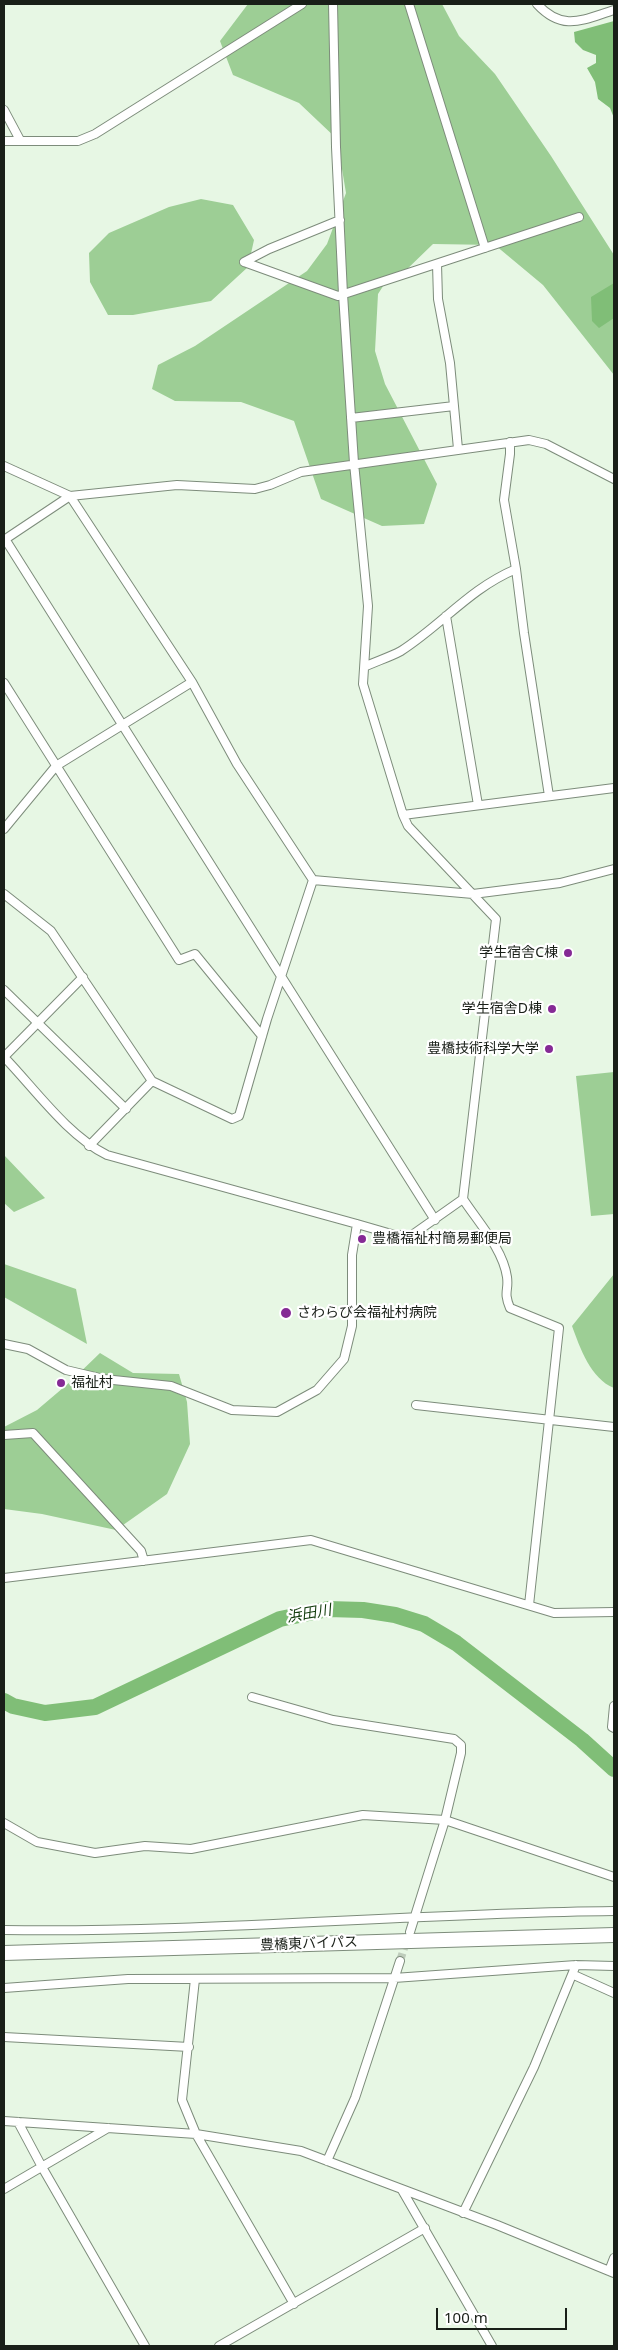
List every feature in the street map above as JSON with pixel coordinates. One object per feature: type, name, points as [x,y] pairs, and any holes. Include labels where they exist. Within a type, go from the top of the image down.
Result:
[{"type":"highway","name":"豊橋東バイパス","points":[[4,1954],[614,1934]]},
{"type":"street","points":[[4,141],[78,141],[95,134],[302,4]]},
{"type":"street","points":[[333,4],[343,294],[354,463],[368,606],[364,684],[403,815],[408,826],[496,919],[463,1199],[498,1253],[507,1278],[505,1295],[510,1308],[559,1328],[529,1605]]},
{"type":"street","points":[[409,4],[484,248]]},
{"type":"street","points":[[537,4],[556,20],[574,23],[614,10]]},
{"type":"street","points":[[4,110],[20,140]]},
{"type":"street","points":[[340,220],[269,249],[244,262],[338,296],[579,218]]},
{"type":"street","points":[[437,264],[438,299],[450,363],[458,449]]},
{"type":"street","points":[[351,418],[454,406]]},
{"type":"street","points":[[435,1220],[281,980],[123,724],[4,540],[70,496],[177,485],[255,489],[301,472],[354,463],[529,440],[546,444],[614,479]]},
{"type":"street","points":[[510,442],[504,500],[549,796]]},
{"type":"street","points":[[4,466],[70,496],[192,682],[237,764],[314,880]]},
{"type":"street","points":[[366,666],[400,652],[469,596],[497,577],[516,569]]},
{"type":"street","points":[[446,616],[478,805]]},
{"type":"street","points":[[4,829],[56,766],[192,682]]},
{"type":"street","points":[[4,683],[179,960],[195,954],[262,1036]]},
{"type":"street","points":[[403,815],[614,788]]},
{"type":"street","points":[[314,880],[473,894],[560,884],[614,869]]},
{"type":"street","points":[[4,894],[51,931],[152,1081],[232,1119],[239,1116],[262,1036],[314,880]]},
{"type":"street","points":[[83,977],[4,1057],[90,1146],[107,1155],[395,1235],[412,1235],[463,1199]]},
{"type":"street","points":[[4,990],[126,1109]]},
{"type":"street","points":[[90,1146],[152,1081]]},
{"type":"street","points":[[4,1344],[28,1349],[66,1370],[104,1379],[171,1386],[232,1410],[277,1412],[317,1390],[344,1359],[352,1326],[352,1255],[357,1224]]},
{"type":"street","points":[[416,1405],[614,1427]]},
{"type":"street","points":[[4,1435],[33,1433],[140,1550],[144,1561]]},
{"type":"street","points":[[4,1578],[311,1540],[554,1613],[614,1612]]},
{"type":"street","points":[[252,1697],[332,1720],[454,1739],[460,1745],[461,1753],[445,1820],[410,1932]]},
{"type":"street","points":[[614,1706],[612,1727],[614,1728]]},
{"type":"street","points":[[4,1823],[37,1842],[95,1853],[145,1846],[191,1849],[363,1815],[445,1820],[614,1877]]},
{"type":"street","points":[[4,1930],[55,1932],[191,1928],[260,1923],[614,1911]]},
{"type":"street","points":[[327,2161],[355,2098],[400,1961]]},
{"type":"street","points":[[463,2213],[534,2067],[574,1975],[576,1966]]},
{"type":"street","points":[[4,1988],[128,1979],[394,1978],[576,1966],[614,1966]]},
{"type":"street","points":[[574,1975],[614,1993]]},
{"type":"street","points":[[195,1979],[182,2100],[196,2134],[294,2304]]},
{"type":"street","points":[[4,2037],[189,2047]]},
{"type":"street","points":[[4,2121],[196,2134],[286,2148],[327,2161],[612,2272]]},
{"type":"street","points":[[18,2122],[145,2346]]},
{"type":"street","points":[[4,2189],[108,2128]]},
{"type":"street","points":[[402,2190],[492,2346]]},
{"type":"street","points":[[219,2346],[425,2228]]},
{"type":"street","points":[[614,2258],[612,2272],[614,2279]]},
{"type":"shaded area","points":[[248,4],[442,4],[459,36],[495,74],[551,156],[614,255],[614,375],[543,285],[495,245],[433,244],[401,275],[387,280],[378,294],[375,351],[385,384],[437,484],[424,524],[382,526],[321,499],[294,421],[241,402],[175,401],[152,389],[158,365],[195,346],[307,271],[327,244],[346,193],[337,139],[299,103],[233,75],[220,41]]},
{"type":"shaded area","points":[[614,21],[614,118],[610,108],[598,99],[595,82],[587,68],[596,63],[596,55],[583,50],[575,42],[574,32]]},
{"type":"shaded area","points":[[201,199],[233,205],[254,240],[248,267],[211,301],[133,315],[108,315],[90,282],[89,253],[109,233],[169,207]]},
{"type":"shaded area","points":[[614,283],[614,318],[599,328],[592,321],[591,297]]},
{"type":"shaded area","points":[[614,1072],[614,1214],[591,1216],[576,1076]]},
{"type":"shaded area","points":[[4,1155],[45,1198],[14,1212],[4,1203]]},
{"type":"shaded area","points":[[4,1264],[76,1289],[87,1344],[4,1297]]},
{"type":"shaded area","points":[[614,1274],[614,1388],[599,1378],[587,1362],[572,1326]]},
{"type":"shaded area","points":[[100,1353],[133,1373],[179,1374],[187,1402],[190,1444],[167,1494],[116,1530],[42,1514],[4,1509],[4,1427],[37,1410]]},
{"type":"waterway","name":"浜田川","points":[[4,1701],[13,1706],[45,1713],[95,1707],[280,1619],[328,1609],[363,1610],[395,1615],[424,1624],[456,1643],[582,1740],[614,1769]]},
{"type":"tunnel","points":[[400,1961],[407,1939]]},
{"type":"place","name":"学生宿舎C棟","points":[[568,953]]},
{"type":"place","name":"学生宿舎D棟","points":[[552,1009]]},
{"type":"place","name":"豊橋技術科学大学","points":[[549,1049]]},
{"type":"place","name":"豊橋福祉村簡易郵便局","points":[[362,1239]]},
{"type":"place","name":"さわらび会福祉村病院","points":[[286,1313]]},
{"type":"place","name":"福祉村","points":[[61,1383]]}]
